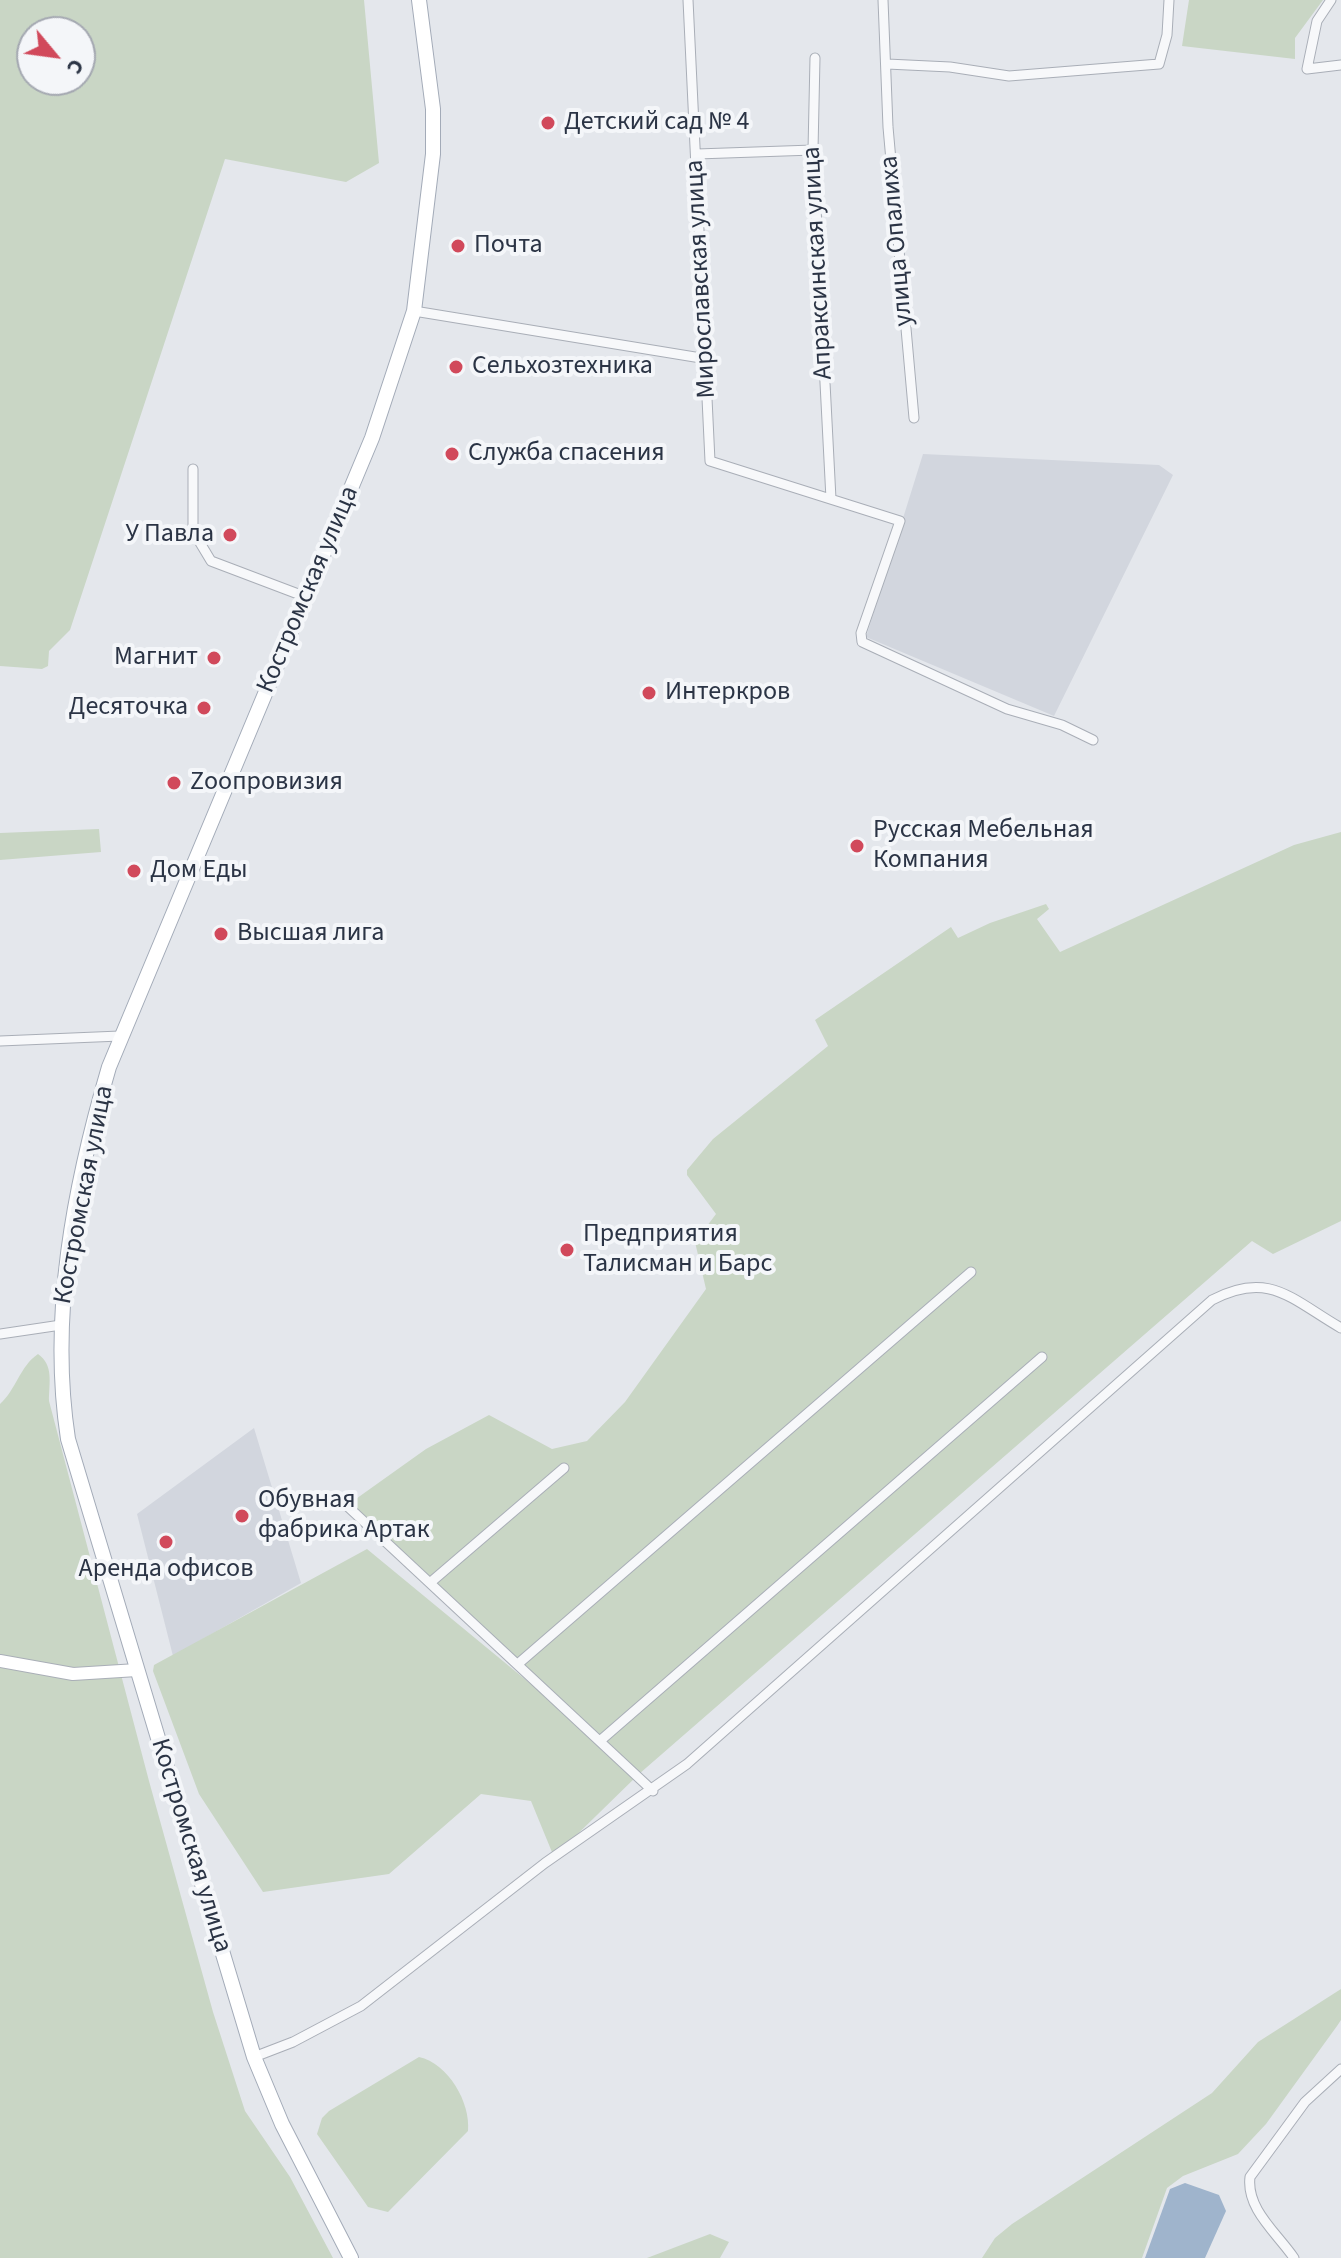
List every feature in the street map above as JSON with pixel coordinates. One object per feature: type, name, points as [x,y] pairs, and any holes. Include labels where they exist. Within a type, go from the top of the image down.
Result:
[{"type":"main road","name":"Костромская улица","points":[[351,2258],[282,2124],[254,2057],[68,1439],[60,1390],[61,1325],[92,1126],[120,1036],[306,597],[385,401],[414,311],[433,154],[433,109],[419,0]]},
{"type":"main road","points":[[0,1661],[73,1674],[137,1670]]},
{"type":"street","name":"Мирославская улица","points":[[688,0],[710,461],[831,499]]},
{"type":"street","name":"улица Опалиха","points":[[883,0],[888,127],[914,418]]},
{"type":"street","points":[[887,64],[950,67],[1009,76],[1055,75],[1159,64],[1164,52],[1169,0]]},
{"type":"street","points":[[1331,0],[1317,21],[1307,69],[1341,65]]},
{"type":"street","name":"Апраксинская улица","points":[[815,58],[813,150],[831,499]]},
{"type":"street","points":[[697,154],[813,150]]},
{"type":"street","points":[[414,311],[707,359]]},
{"type":"street","points":[[193,469],[193,531],[211,561],[306,597]]},
{"type":"street","points":[[831,499],[900,521],[861,633],[862,642],[1007,709],[1062,725],[1093,740]]},
{"type":"street","points":[[0,1041],[120,1036]]},
{"type":"street","points":[[519,1663],[971,1272]]},
{"type":"street","points":[[254,2057],[293,2042],[361,2006],[554,1857],[653,1791],[1212,1300],[1236,1287],[1265,1286],[1341,1328]]},
{"type":"street","points":[[0,1334],[61,1325]]},
{"type":"street","points":[[601,1740],[1042,1357]]},
{"type":"street","points":[[431,1582],[564,1468]]},
{"type":"street","points":[[344,1503],[653,1791]]},
{"type":"street","points":[[1294,2258],[1258,2212],[1248,2191],[1250,2177],[1305,2102],[1341,2069]]},
{"type":"shaded area","points":[[923,454],[1159,465],[1173,475],[1054,716],[866,637]]},
{"type":"shaded area","points":[[254,1428],[301,1583],[173,1656],[137,1514]]},
{"type":"green space","points":[[0,0],[364,0],[379,163],[346,182],[225,159],[70,630],[49,651],[48,666],[42,669],[0,666]]},
{"type":"green space","points":[[1189,0],[1323,0],[1295,38],[1295,59],[1182,46]]},
{"type":"green space","points":[[99,829],[101,852],[0,860],[0,833]]},
{"type":"green space","points":[[1341,832],[1341,1221],[1273,1254],[1252,1241],[639,1774],[554,1857],[531,1801],[481,1794],[389,1874],[263,1892],[199,1794],[153,1671],[154,1665],[367,1549],[623,1760],[346,1506],[426,1449],[489,1415],[552,1449],[587,1441],[625,1402],[706,1289],[695,1242],[716,1214],[687,1175],[687,1170],[713,1139],[828,1046],[815,1020],[951,927],[958,938],[990,923],[1046,904],[1049,909],[1037,919],[1060,952],[1294,845]]},
{"type":"green space","points":[[38,1354],[49,1369],[49,1401],[149,1781],[213,2012],[245,2111],[290,2177],[333,2258],[0,2258],[0,1404]]},
{"type":"green space","points":[[1341,1989],[1341,2020],[1266,2124],[1238,2154],[1183,2176],[1167,2188],[1142,2258],[982,2258],[995,2238],[1012,2224],[1212,2093],[1258,2042]]},
{"type":"green space","points":[[419,2057],[439,2067],[456,2086],[466,2108],[468,2131],[388,2212],[368,2207],[317,2134],[322,2118]]},
{"type":"green space","points":[[710,2234],[729,2242],[720,2258],[647,2258]]},
{"type":"water","points":[[1185,2183],[1219,2195],[1226,2211],[1205,2258],[1145,2258],[1170,2189]]},
{"type":"place","name":"Детский сад № 4","points":[[548,123]]},
{"type":"place","name":"Почта","points":[[458,246]]},
{"type":"place","name":"Сельхозтехника","points":[[456,367]]},
{"type":"place","name":"Служба спасения","points":[[452,454]]},
{"type":"place","name":"У Павла","points":[[230,535]]},
{"type":"place","name":"Магнит","points":[[214,658]]},
{"type":"place","name":"Интеркров","points":[[649,693]]},
{"type":"place","name":"Десяточка","points":[[204,708]]},
{"type":"place","name":"Zоопровизия","points":[[174,783]]},
{"type":"place","name":"Русская Мебельная Компания","points":[[857,846]]},
{"type":"place","name":"Дом Еды","points":[[134,871]]},
{"type":"place","name":"Высшая лига","points":[[221,934]]},
{"type":"place","name":"Предприятия Талисман и Барс","points":[[567,1250]]},
{"type":"place","name":"Обувная фабрика Артак","points":[[242,1516]]},
{"type":"place","name":"Аренда офисов","points":[[166,1542]]}]
